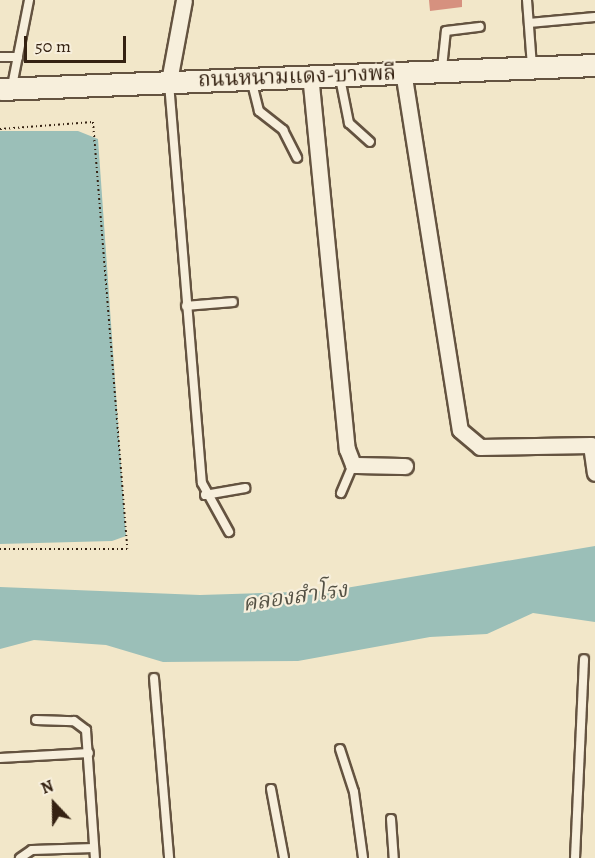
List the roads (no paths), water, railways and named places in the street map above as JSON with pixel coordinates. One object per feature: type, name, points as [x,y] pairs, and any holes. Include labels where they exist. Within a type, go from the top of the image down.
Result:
[{"type":"main road","name":"ถนนหนามแดง-บางพลี","points":[[6,88],[310,74],[595,65]]},
{"type":"street","points":[[169,81],[184,0]]},
{"type":"street","points":[[403,71],[459,430],[480,447],[591,445],[595,473]]},
{"type":"street","points":[[310,74],[341,423],[353,465],[405,466]]},
{"type":"lane","points":[[6,88],[18,57],[29,0]]},
{"type":"lane","points":[[527,0],[532,67]]},
{"type":"lane","points":[[529,23],[595,17]]},
{"type":"lane","points":[[442,70],[446,31],[480,27]]},
{"type":"lane","points":[[0,57],[18,57]]},
{"type":"lane","points":[[339,73],[349,123],[370,142]]},
{"type":"lane","points":[[251,78],[259,111],[283,130],[297,158]]},
{"type":"lane","points":[[169,81],[186,306],[206,495],[229,532]]},
{"type":"lane","points":[[186,306],[233,302]]},
{"type":"lane","points":[[341,493],[353,465]]},
{"type":"lane","points":[[206,495],[244,488]]},
{"type":"lane","points":[[574,858],[584,659]]},
{"type":"lane","points":[[154,678],[169,858]]},
{"type":"lane","points":[[36,720],[82,724],[89,753],[95,858]]},
{"type":"lane","points":[[340,749],[354,792],[363,858]]},
{"type":"lane","points":[[0,758],[89,753]]},
{"type":"lane","points":[[271,789],[284,858]]},
{"type":"lane","points":[[391,819],[394,858]]},
{"type":"lane","points":[[20,858],[32,850],[94,848]]},
{"type":"water","points":[[0,131],[78,131],[98,139],[126,536],[112,541],[0,544]]},
{"type":"water","name":"คลองสำโรง","points":[[595,546],[595,622],[533,613],[487,634],[430,637],[298,661],[163,662],[106,645],[34,640],[0,649],[0,587],[200,595],[328,591]]}]
